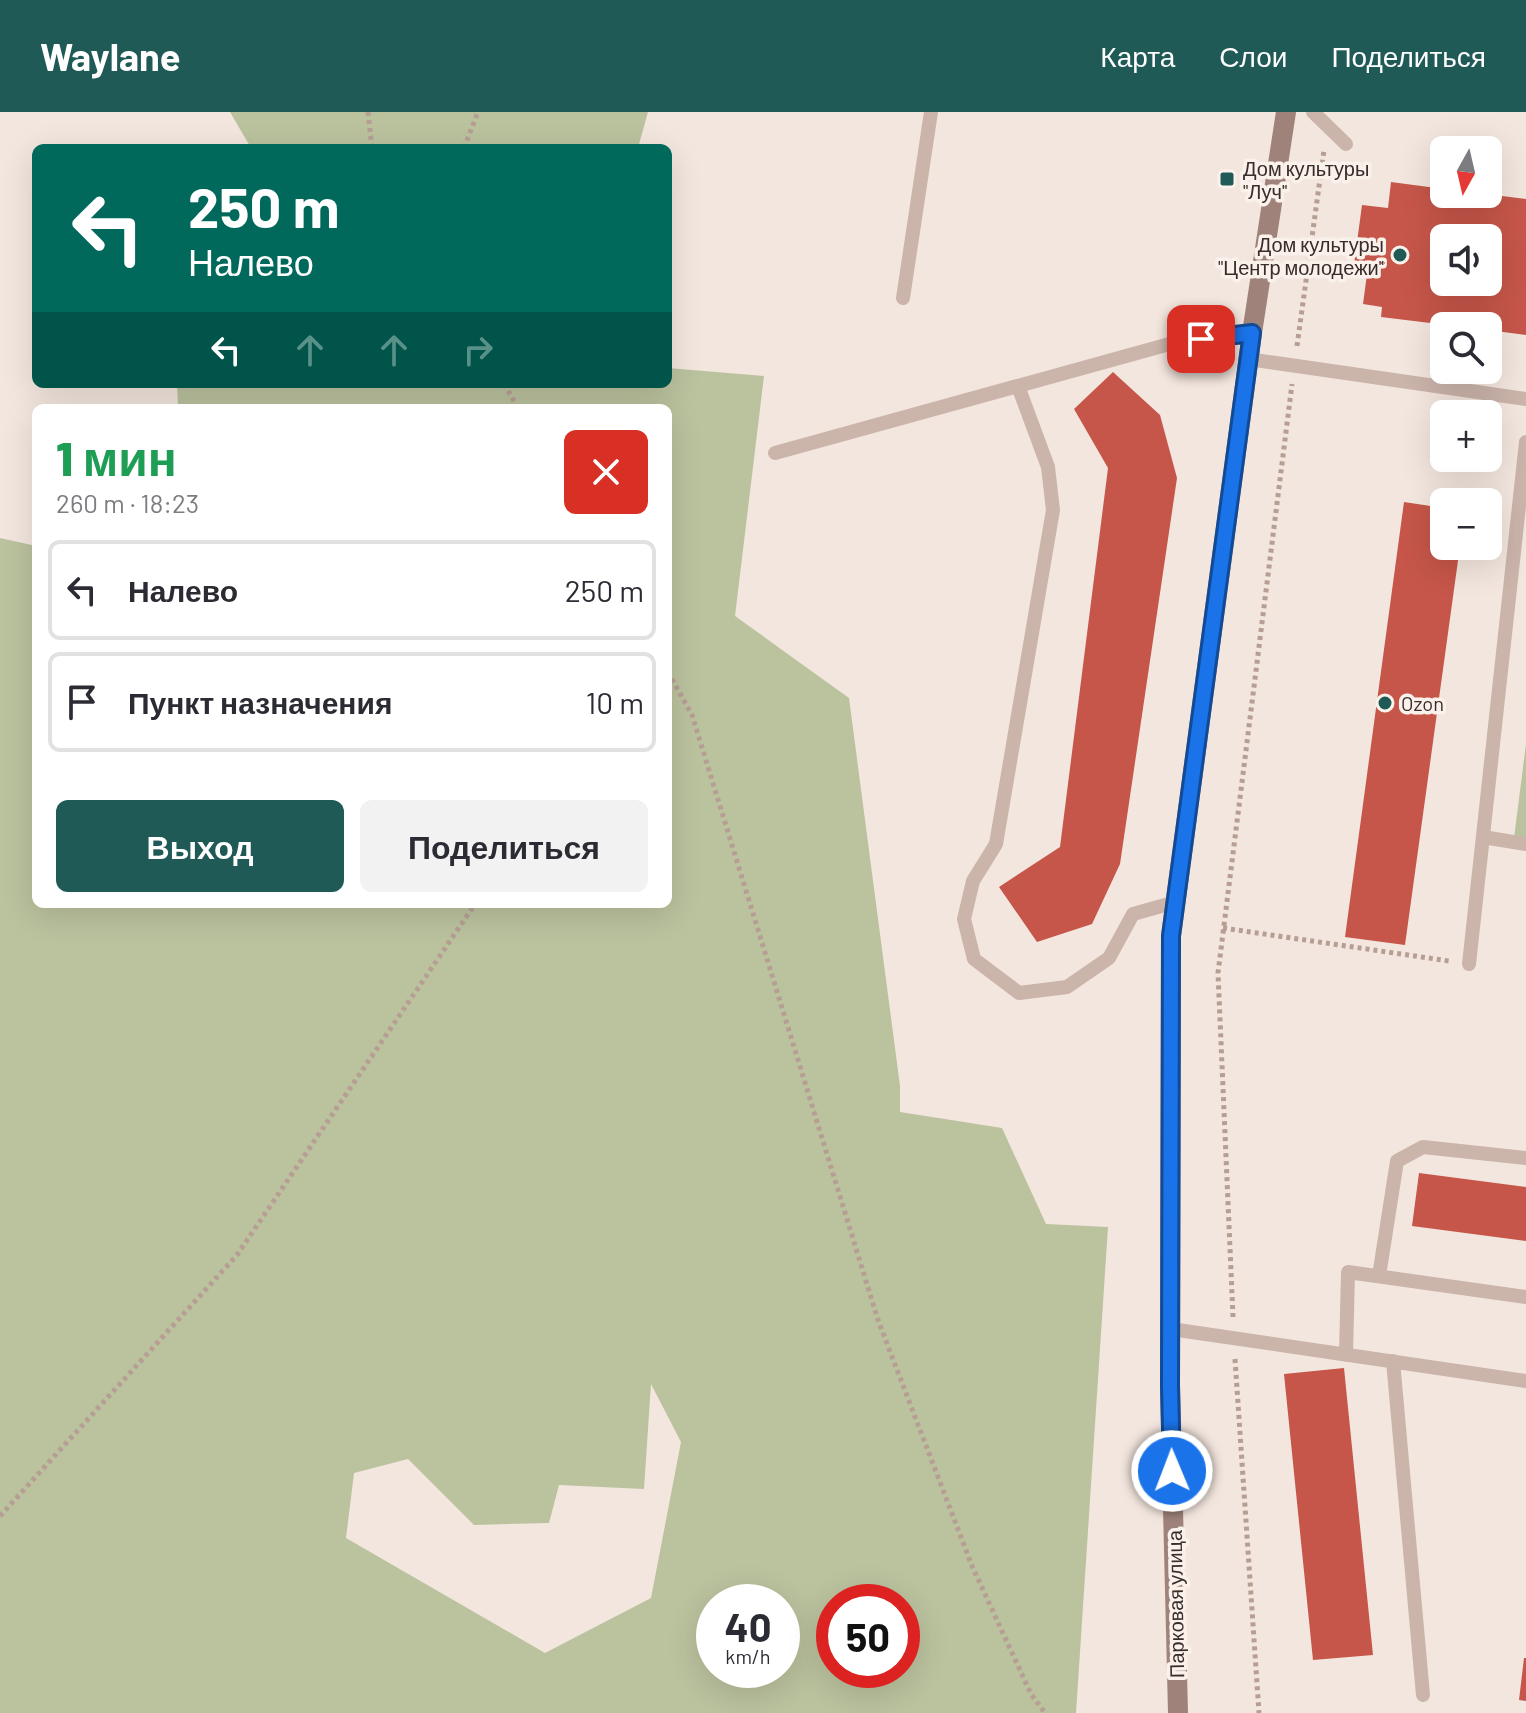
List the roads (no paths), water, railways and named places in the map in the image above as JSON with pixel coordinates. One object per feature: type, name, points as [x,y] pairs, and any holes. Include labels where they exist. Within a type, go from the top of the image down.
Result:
[{"type":"main road","name":"Парковая улица","points":[[1178,1713],[1170,1386],[1171,936],[1248,359],[1286,112]]},
{"type":"lane","points":[[903,298],[931,112]]},
{"type":"lane","points":[[1313,112],[1346,144]]},
{"type":"lane","points":[[775,453],[1184,340],[1252,333]]},
{"type":"lane","points":[[1248,359],[1526,399]]},
{"type":"lane","points":[[1018,386],[1048,467],[1053,510],[996,844],[973,881],[964,919],[974,959],[1019,993],[1067,987],[1109,958],[1133,914],[1176,902]]},
{"type":"lane","points":[[1469,964],[1526,442]]},
{"type":"lane","points":[[1483,837],[1526,844]]},
{"type":"lane","points":[[1379,1276],[1397,1161],[1423,1147],[1526,1158]]},
{"type":"lane","points":[[1346,1355],[1348,1272],[1526,1297]]},
{"type":"lane","points":[[1171,1329],[1526,1381]]},
{"type":"lane","points":[[1393,1361],[1423,1695]]},
{"type":"place","name":"Дом культуры \"Луч\"","points":[[1227,179]]},
{"type":"place","name":"Дом культуры \"Центр молодежи\"","points":[[1400,255]]},
{"type":"place","name":"Ozon","points":[[1385,703]]}]
